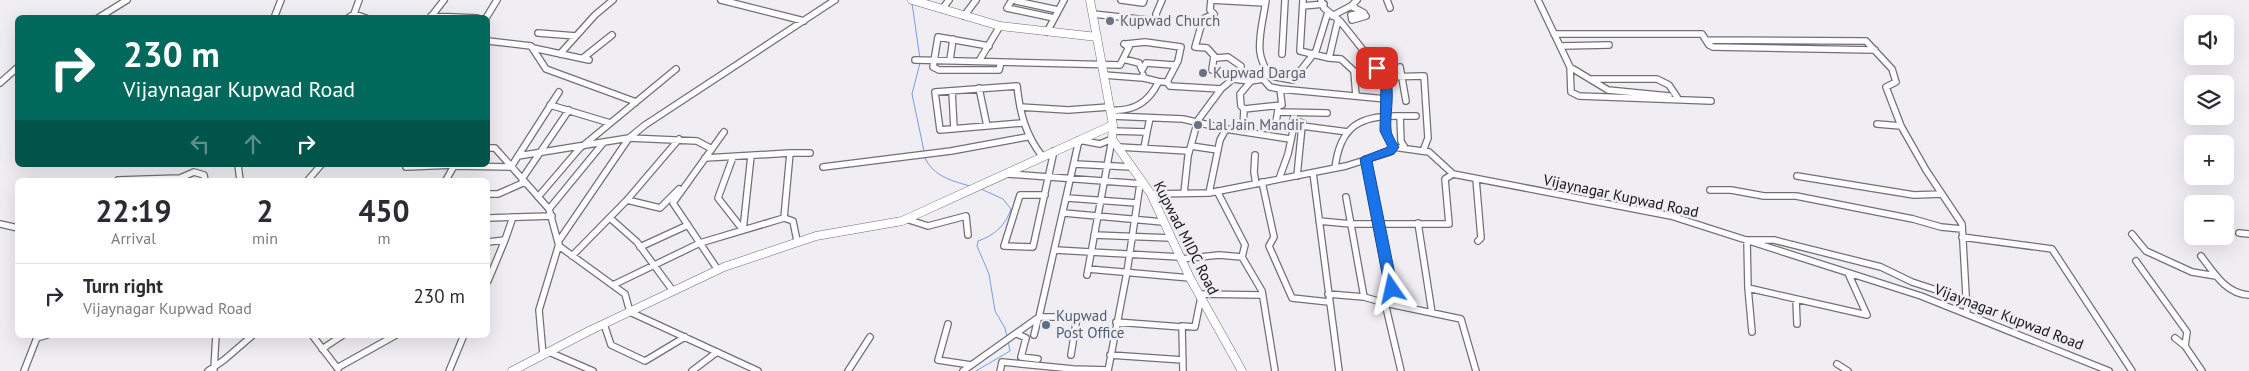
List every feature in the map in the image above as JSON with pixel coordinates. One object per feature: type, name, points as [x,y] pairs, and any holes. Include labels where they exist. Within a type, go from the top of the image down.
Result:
[{"type":"main road","points":[[912,0],[1000,26],[1097,38]]},
{"type":"main road","points":[[512,371],[604,324],[718,270],[797,241],[906,219],[1054,150],[1079,140],[1112,132],[1090,0]]},
{"type":"main road","name":"Kupwad MIDC Road","points":[[1112,132],[1142,184],[1151,194],[1190,278],[1242,371]]},
{"type":"street","points":[[103,15],[127,0]]},
{"type":"street","points":[[275,15],[281,0]]},
{"type":"street","points":[[357,15],[354,14],[359,0]]},
{"type":"street","points":[[432,15],[444,0]]},
{"type":"street","points":[[488,15],[497,0]]},
{"type":"street","points":[[560,54],[595,14],[613,0]]},
{"type":"street","points":[[721,0],[804,21]]},
{"type":"street","points":[[593,371],[546,354],[539,310],[558,243],[629,138],[644,125],[835,0]]},
{"type":"street","points":[[942,9],[949,0]]},
{"type":"street","points":[[964,16],[976,0]]},
{"type":"street","points":[[1047,32],[1064,0]]},
{"type":"street","points":[[1121,0],[1143,2],[1144,0]]},
{"type":"street","points":[[1093,14],[1157,21],[1156,14],[1162,0]]},
{"type":"street","points":[[1195,46],[1203,19],[1214,14],[1210,10],[1211,0],[1266,2],[1260,54],[1266,63],[1264,77],[1270,87],[1386,99]]},
{"type":"street","points":[[1282,54],[1285,0]]},
{"type":"street","points":[[1184,193],[1184,180],[1190,148],[1199,119],[1221,89],[1233,79],[1250,81],[1264,77],[1293,80],[1311,54],[1316,51],[1330,14],[1351,6],[1358,0]]},
{"type":"street","points":[[1387,0],[1390,8]]},
{"type":"street","points":[[1538,0],[1570,68],[1570,88],[1572,92],[1579,96],[1711,101]]},
{"type":"street","points":[[1054,18],[1007,8],[1014,1],[1058,10]]},
{"type":"street","points":[[1356,96],[1354,71],[1341,58],[1329,58],[1300,51],[1303,3],[1322,2],[1384,77],[1386,82],[1385,131],[1393,147]]},
{"type":"street","points":[[1351,6],[1361,6]]},
{"type":"street","points":[[1351,6],[1364,12],[1351,14]]},
{"type":"street","points":[[1351,6],[1352,20],[1366,16]]},
{"type":"street","points":[[1329,58],[1338,20]]},
{"type":"street","points":[[979,61],[1000,26]]},
{"type":"street","points":[[538,33],[576,36]]},
{"type":"street","points":[[1554,34],[1702,34],[1709,45],[1722,48],[1875,50]]},
{"type":"street","points":[[490,42],[533,48],[586,59],[612,35]]},
{"type":"street","points":[[989,46],[938,37],[933,68],[940,70],[999,70],[1001,62]]},
{"type":"street","points":[[950,60],[953,39]]},
{"type":"street","points":[[1707,40],[1862,40],[1866,41],[1875,50],[1892,69],[1896,82],[1886,87],[1901,126],[1962,224],[1966,313]]},
{"type":"street","points":[[916,60],[1120,66],[1129,46],[1124,44],[1145,42],[1181,47],[1195,46],[1207,48],[1216,58],[1228,57],[1241,66],[1240,80]]},
{"type":"street","points":[[1561,46],[1609,45]]},
{"type":"street","points":[[1167,82],[1181,47]]},
{"type":"street","points":[[533,48],[546,69],[636,102]]},
{"type":"street","points":[[1212,70],[1214,56]]},
{"type":"street","points":[[1123,59],[1139,63],[1143,78]]},
{"type":"street","points":[[1142,70],[1146,63],[1174,66]]},
{"type":"street","points":[[1400,67],[1406,101]]},
{"type":"street","points":[[1570,68],[1608,90],[1678,96],[1669,84],[1657,79],[1592,80]]},
{"type":"street","points":[[538,197],[583,145],[676,69]]},
{"type":"street","points":[[0,83],[15,70]]},
{"type":"street","points":[[1104,75],[1151,78],[1158,83],[1167,82]]},
{"type":"street","points":[[1384,77],[1424,76],[1428,138],[1424,151]]},
{"type":"street","points":[[1238,131],[1243,128],[1244,109],[1241,106],[1240,94],[1250,81]]},
{"type":"street","points":[[1167,82],[1170,86],[1221,89]]},
{"type":"street","points":[[1020,107],[1123,112],[1135,109],[1154,92],[1158,83]]},
{"type":"street","points":[[1022,123],[940,130],[935,92],[1017,86],[1022,123],[1027,137],[1042,156]]},
{"type":"street","points":[[979,88],[987,126]]},
{"type":"street","points":[[1275,128],[1279,105],[1282,105],[1280,89]]},
{"type":"street","points":[[952,91],[954,129]]},
{"type":"street","points":[[511,167],[559,92]]},
{"type":"street","points":[[1244,109],[1279,105]]},
{"type":"street","points":[[550,106],[570,110],[610,123]]},
{"type":"street","points":[[490,194],[498,194],[524,181],[570,110]]},
{"type":"street","points":[[1110,111],[1150,118],[1183,120],[1226,130],[1290,139]]},
{"type":"street","points":[[1278,112],[1327,113]]},
{"type":"street","points":[[1294,113],[1293,120],[1303,123],[1297,176]]},
{"type":"street","points":[[1335,168],[1335,158],[1339,146],[1353,124],[1364,118],[1386,115],[1416,116]]},
{"type":"street","points":[[1400,116],[1401,141],[1405,148]]},
{"type":"street","points":[[1144,148],[1150,118]]},
{"type":"street","points":[[1877,124],[1901,126]]},
{"type":"street","points":[[1279,179],[1288,154],[1294,126],[1348,132]]},
{"type":"street","points":[[1209,193],[1220,140],[1226,130]]},
{"type":"street","points":[[718,270],[673,203],[724,132]]},
{"type":"street","points":[[1034,335],[1072,179],[1079,140],[1100,144],[1112,132],[1147,132]]},
{"type":"street","points":[[1112,132],[1087,272],[1126,272],[1190,278]]},
{"type":"street","points":[[823,167],[942,153],[1027,137]]},
{"type":"street","points":[[518,156],[629,138],[697,141],[712,148]]},
{"type":"street","points":[[572,256],[627,200],[679,139]]},
{"type":"street","points":[[490,218],[551,212],[604,142]]},
{"type":"street","points":[[1119,147],[1218,150]]},
{"type":"street","points":[[1319,222],[1351,224],[1449,224],[1445,178],[1453,174],[1429,152],[1393,147]]},
{"type":"street","points":[[1151,194],[1209,193],[1313,173],[1390,152],[1393,147]]},
{"type":"street","points":[[490,148],[495,148],[551,212],[558,243],[572,256],[625,294],[630,312],[758,371]]},
{"type":"street","points":[[1045,195],[1020,196],[1004,246],[1033,247],[1045,195],[1049,177],[1054,150]]},
{"type":"street","points":[[784,218],[790,153]]},
{"type":"street","points":[[705,158],[810,153]]},
{"type":"street","points":[[1255,155],[1254,172],[1259,183],[1274,237],[1269,246],[1271,254],[1292,298],[1364,296],[1385,303],[1461,319],[1476,371]]},
{"type":"street","points":[[743,230],[750,156]]},
{"type":"street","points":[[733,157],[718,198],[743,230]]},
{"type":"street","points":[[1366,159],[1395,305]]},
{"type":"street","points":[[1075,164],[1132,167]]},
{"type":"street","points":[[310,178],[319,167]]},
{"type":"street","points":[[447,178],[453,167]]},
{"type":"street","points":[[490,167],[511,167]]},
{"type":"street","points":[[180,178],[194,172],[204,175],[205,178]]},
{"type":"street","points":[[1313,173],[1339,371]]},
{"type":"street","points":[[1000,371],[1002,362],[1073,369],[1108,370],[1137,203],[1142,184],[1004,174]]},
{"type":"street","name":"Vijaynagar Kupwad Road","points":[[1453,174],[1671,216],[1966,313],[2109,371]]},
{"type":"street","points":[[1797,176],[1914,195],[1942,194]]},
{"type":"street","points":[[627,200],[660,208],[691,178]]},
{"type":"street","points":[[1476,179],[1481,238],[1478,241]]},
{"type":"street","points":[[1710,190],[1731,190],[1764,196],[1796,196],[1913,219],[1962,233],[2052,249],[2132,371]]},
{"type":"street","points":[[1217,191],[1245,245],[1242,257],[1262,295],[1275,371]]},
{"type":"street","points":[[1346,197],[1364,296]]},
{"type":"street","points":[[1067,198],[1137,203]]},
{"type":"street","points":[[1064,213],[1163,222]]},
{"type":"street","points":[[906,219],[928,226],[966,216],[968,235]]},
{"type":"street","points":[[490,276],[513,217]]},
{"type":"street","points":[[610,218],[640,247],[673,291]]},
{"type":"street","points":[[613,285],[700,243],[784,218],[794,220],[797,241]]},
{"type":"street","points":[[1418,223],[1432,313]]},
{"type":"street","points":[[0,224],[15,227]]},
{"type":"street","points":[[640,247],[688,225]]},
{"type":"street","points":[[2239,233],[2249,234]]},
{"type":"street","points":[[1094,234],[1171,238]]},
{"type":"street","points":[[2132,234],[2146,251],[2192,272],[2216,276]]},
{"type":"street","points":[[490,242],[505,240]]},
{"type":"street","points":[[1752,332],[1748,288],[1748,240],[1774,240],[1848,258],[1881,267],[1912,282],[1958,297]]},
{"type":"street","points":[[1055,250],[1181,258],[1219,255],[1242,257]]},
{"type":"street","points":[[2201,256],[2216,276],[2236,294],[2249,295]]},
{"type":"street","points":[[2136,261],[2186,332],[2185,346]]},
{"type":"street","points":[[490,265],[495,264]]},
{"type":"street","points":[[1748,288],[1867,315],[1848,273]]},
{"type":"street","points":[[1116,322],[1195,327],[1200,296],[1262,295]]},
{"type":"street","points":[[1796,299],[1797,324]]},
{"type":"street","points":[[1385,303],[1401,371]]},
{"type":"street","points":[[963,371],[1039,318],[1077,317],[1071,355]]},
{"type":"street","points":[[604,324],[611,345],[645,361],[685,337]]},
{"type":"street","points":[[948,324],[938,360],[971,365]]},
{"type":"street","points":[[1182,327],[1183,371]]},
{"type":"street","points":[[1017,334],[1026,338],[1021,357],[1038,359]]},
{"type":"street","points":[[848,371],[870,337]]},
{"type":"street","points":[[24,371],[37,338]]},
{"type":"street","points":[[212,370],[216,338]]},
{"type":"street","points":[[212,370],[249,338]]},
{"type":"street","points":[[314,338],[338,370],[391,338]]},
{"type":"street","points":[[322,349],[338,338]]},
{"type":"street","points":[[449,371],[463,338]]},
{"type":"street","points":[[2175,338],[2185,346],[2202,371]]},
{"type":"street","points":[[692,371],[717,352]]},
{"type":"street","points":[[1110,355],[1183,360]]},
{"type":"street","points":[[1837,364],[1848,371]]},
{"type":"waterway","points":[[912,3],[920,59]]},
{"type":"waterway","points":[[920,63],[912,94],[924,151]]},
{"type":"waterway","points":[[925,158],[928,164],[944,177],[970,186]]},
{"type":"waterway","points":[[981,189],[1003,199],[1011,209],[1002,225],[994,233],[978,241],[977,246],[989,274],[995,311],[1005,328],[1007,337]]},
{"type":"waterway","points":[[976,371],[1010,351],[1008,341]]},
{"type":"place","name":"Kupwad Church","points":[[1110,21]]},
{"type":"place","name":"Kupwad Darga","points":[[1203,73]]},
{"type":"place","name":"Lal Jain Mandir","points":[[1198,125]]},
{"type":"place","name":"Kupwad Post Office","points":[[1046,325]]},
{"type":"route","points":[[1377,68],[1386,82],[1385,131],[1393,147],[1390,152],[1366,159],[1392,289]]}]
